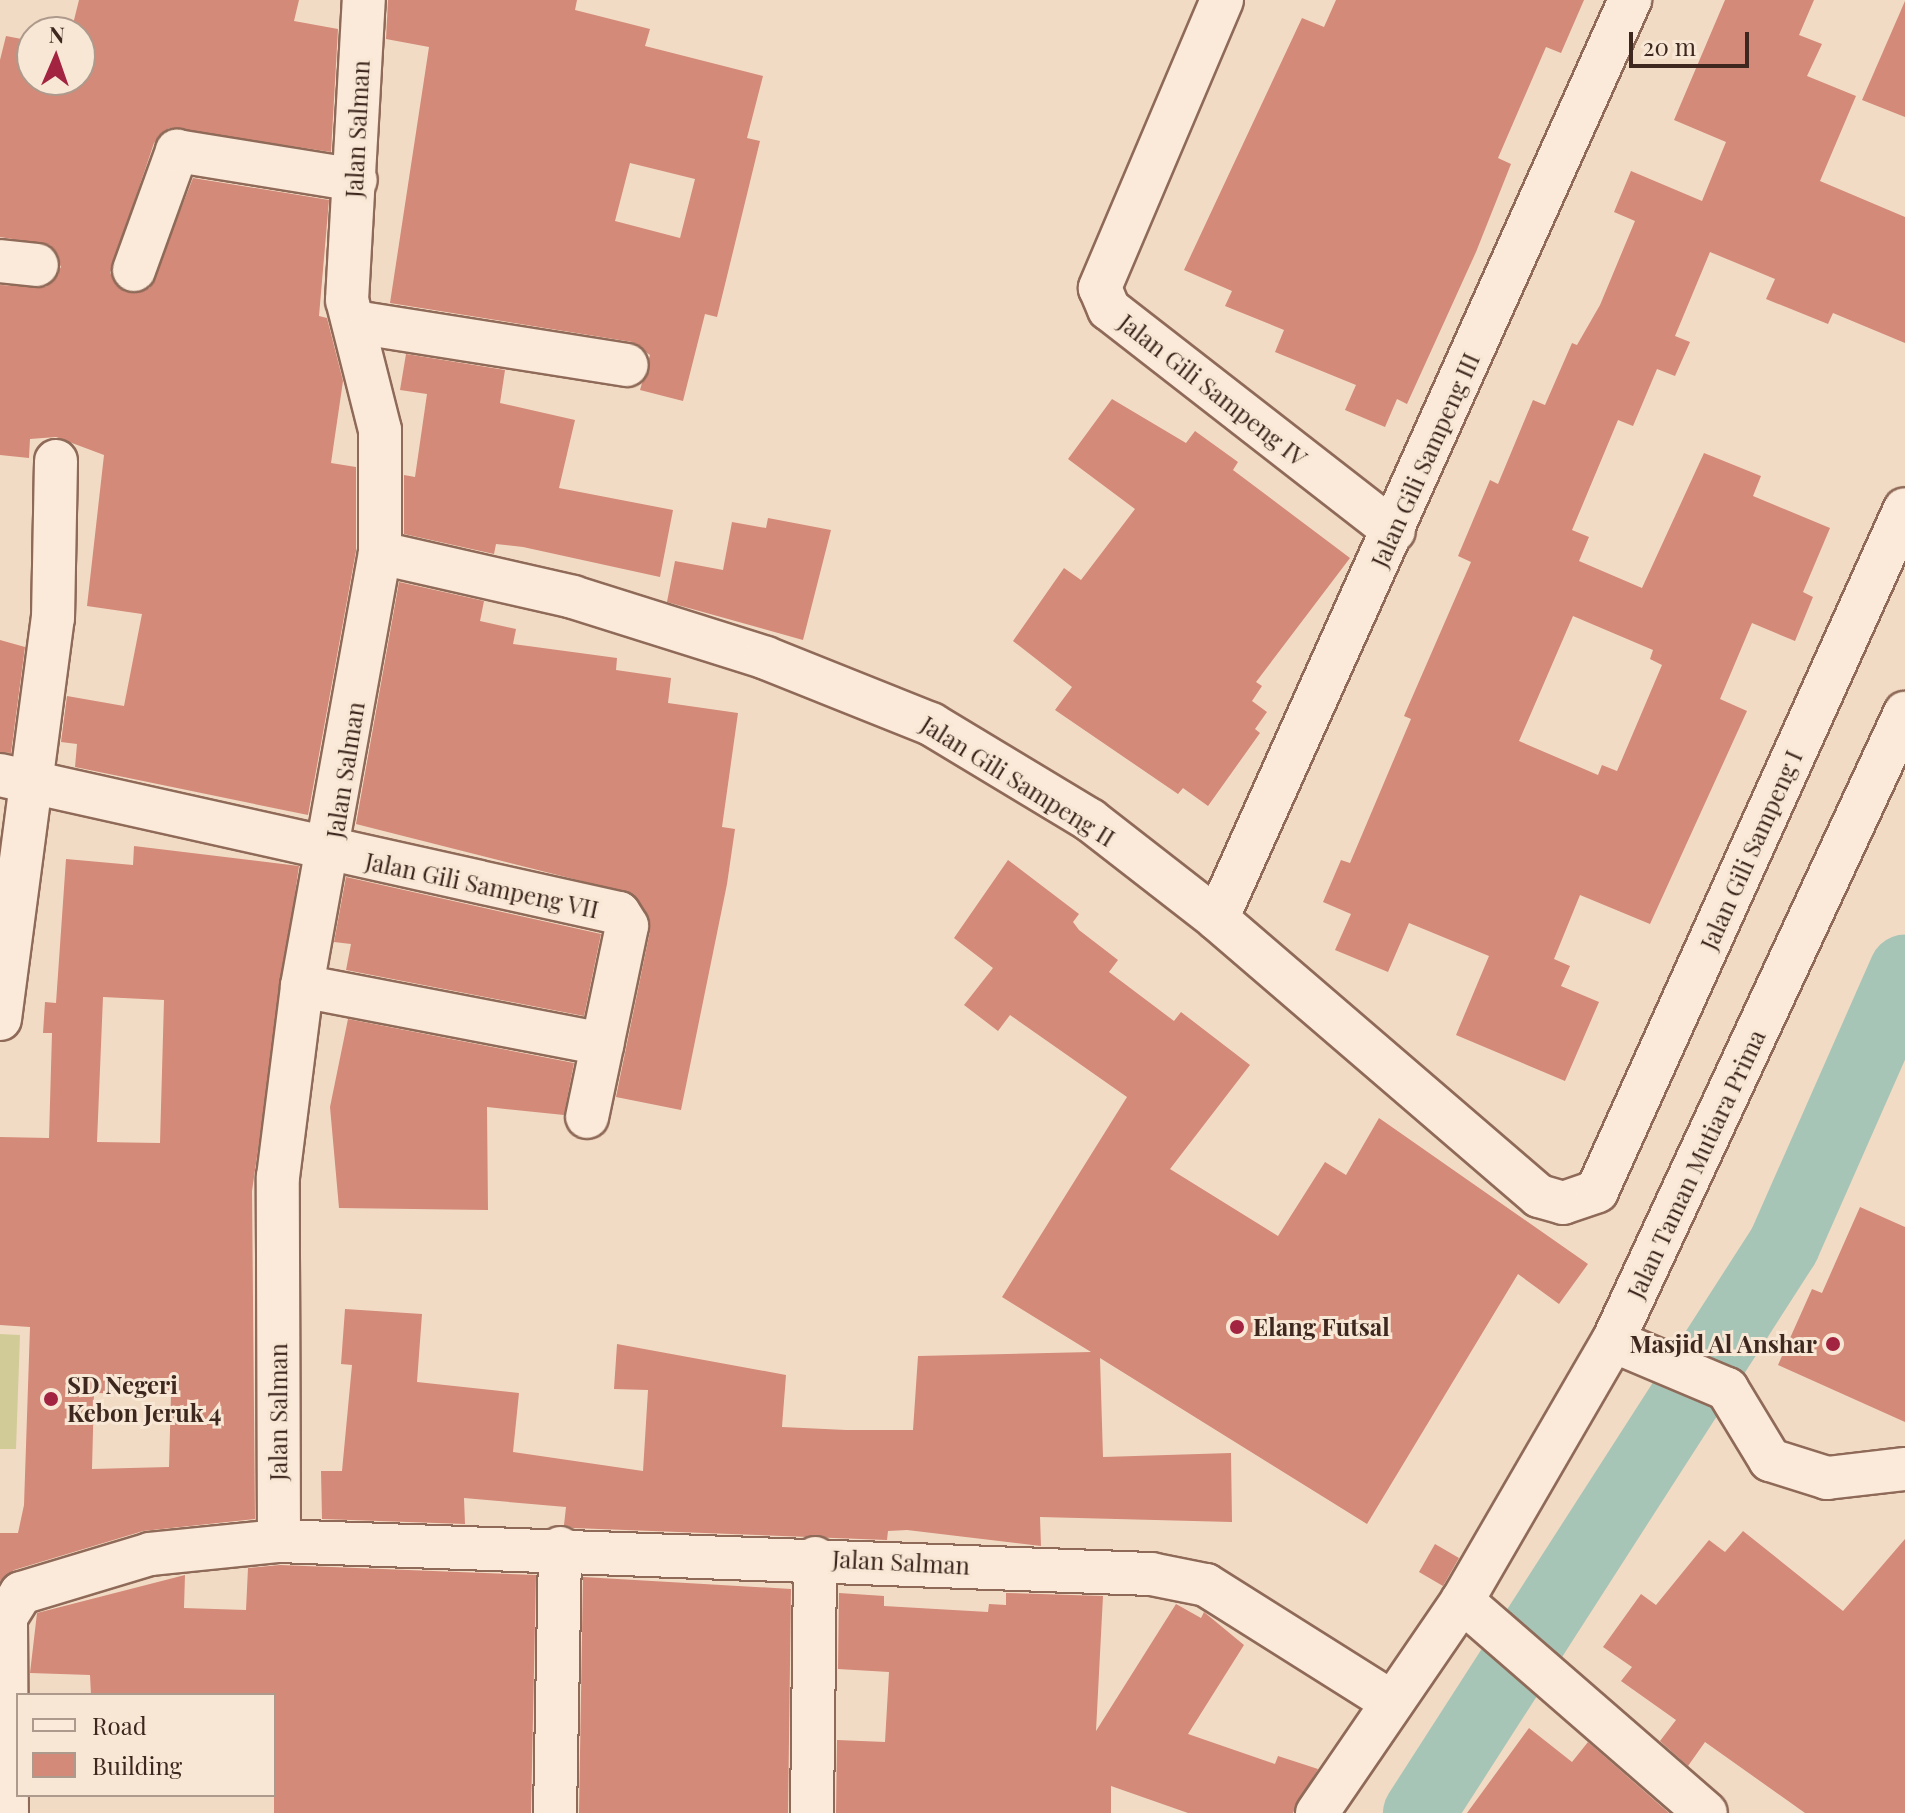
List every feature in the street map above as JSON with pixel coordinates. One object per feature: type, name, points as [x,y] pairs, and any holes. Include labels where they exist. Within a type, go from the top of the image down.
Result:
[{"type":"street","name":"Jalan Salman","points":[[279,1541],[278,1177],[302,986],[331,853],[380,553],[380,430],[347,300],[364,0]]},
{"type":"street","name":"Jalan Gili Sampeng IV","points":[[1222,0],[1100,288],[1109,309],[1394,531]]},
{"type":"street","name":"Jalan Gili Sampeng III","points":[[1217,919],[1394,531],[1630,0]]},
{"type":"street","points":[[134,270],[177,151],[356,180]]},
{"type":"street","points":[[355,322],[627,365]]},
{"type":"street","points":[[0,1019],[18,780],[53,618],[56,461]]},
{"type":"street","name":"Jalan Gili Sampeng I","points":[[1597,1191],[1905,509]]},
{"type":"street","name":"Jalan Gili Sampeng II","points":[[380,553],[573,597],[766,658],[931,724],[1090,820],[1217,919],[1539,1196],[1563,1203],[1597,1191]]},
{"type":"street","name":"Jalan Taman Mutiara Prima","points":[[1317,1813],[1392,1702],[1476,1613],[1613,1341],[1905,713]]},
{"type":"street","name":"Jalan Gili Sampeng VII","points":[[18,780],[331,853],[619,913],[627,926],[587,1117]]},
{"type":"street","points":[[302,986],[602,1044]]},
{"type":"street","points":[[1613,1341],[1727,1389],[1770,1460],[1827,1478],[1905,1469]]},
{"type":"street","name":"Jalan Salman","points":[[7,1813],[6,1617],[21,1593],[150,1554],[279,1541],[560,1548],[1151,1574],[1206,1585],[1392,1702]]},
{"type":"street","points":[[555,1813],[560,1548]]},
{"type":"street","points":[[812,1813],[815,1558]]},
{"type":"street","points":[[1476,1613],[1706,1813]]},
{"type":"shaded area","points":[[0,1334],[20,1335],[16,1449],[0,1449]]},
{"type":"building","points":[[79,0],[299,0],[294,21],[338,29],[331,152],[169,128],[154,143],[110,273],[125,292],[150,288],[193,178],[329,200],[319,316],[327,318],[343,381],[331,463],[356,467],[356,551],[308,815],[75,767],[77,744],[61,742],[67,696],[124,706],[142,614],[87,606],[104,455],[56,437],[30,439],[29,458],[0,455],[0,285],[46,287],[61,267],[50,245],[0,237],[0,60],[6,36],[16,38],[16,96],[96,96],[96,16],[75,16]]},
{"type":"building","points":[[388,0],[577,0],[575,10],[650,29],[645,46],[763,76],[747,138],[760,141],[717,317],[705,314],[683,401],[640,390],[650,355],[632,342],[390,303],[429,47],[386,39]],"holes":[[[630,163],[695,179],[680,238],[615,221]]]},
{"type":"building","points":[[1336,0],[1584,0],[1561,53],[1546,47],[1498,158],[1511,164],[1476,252],[1407,404],[1397,399],[1385,427],[1345,410],[1356,385],[1275,352],[1284,330],[1225,306],[1232,291],[1184,270],[1302,18],[1324,27]]},
{"type":"building","points":[[1725,0],[1814,0],[1799,35],[1822,44],[1807,76],[1856,96],[1820,181],[1905,217],[1905,343],[1833,313],[1828,324],[1766,299],[1775,279],[1710,252],[1675,336],[1690,342],[1675,376],[1657,369],[1633,426],[1618,420],[1572,530],[1589,537],[1579,561],[1642,588],[1704,453],[1761,476],[1753,496],[1830,528],[1803,592],[1813,597],[1795,641],[1752,623],[1720,699],[1747,711],[1650,924],[1580,895],[1554,959],[1570,966],[1561,986],[1599,1002],[1565,1081],[1456,1035],[1489,956],[1409,923],[1388,972],[1335,950],[1351,914],[1323,902],[1341,860],[1350,863],[1411,719],[1404,716],[1471,562],[1458,556],[1490,480],[1498,484],[1533,400],[1545,405],[1572,343],[1577,345],[1600,305],[1635,221],[1614,212],[1631,171],[1702,201],[1726,142],[1674,120]],"holes":[[[1573,616],[1653,650],[1650,659],[1662,665],[1617,771],[1602,765],[1598,775],[1519,741]]]},
{"type":"building","points":[[1905,1],[1905,117],[1862,100]]},
{"type":"building","points":[[406,354],[505,370],[500,403],[575,420],[559,488],[673,510],[660,577],[523,547],[496,544],[494,554],[404,534],[404,475],[415,477],[427,394],[400,390]]},
{"type":"building","points":[[1112,399],[1186,443],[1195,431],[1238,462],[1233,470],[1350,558],[1256,682],[1262,686],[1252,701],[1267,712],[1255,729],[1260,733],[1208,806],[1183,788],[1178,794],[1055,710],[1072,687],[1013,641],[1064,568],[1081,580],[1135,509],[1068,459]]},
{"type":"building","points":[[768,518],[831,530],[803,640],[667,602],[675,561],[723,570],[732,522],[766,528]]},
{"type":"building","points":[[399,582],[484,601],[480,621],[516,629],[513,644],[617,658],[616,670],[671,678],[668,703],[738,713],[722,827],[735,829],[727,884],[681,1110],[616,1097],[650,931],[633,894],[356,824]]},
{"type":"building","points":[[0,640],[25,647],[11,753],[0,752]]},
{"type":"building","points":[[134,846],[299,866],[252,1191],[255,1519],[143,1531],[14,1570],[0,1581],[0,1533],[18,1533],[24,1505],[30,1327],[0,1325],[0,1137],[49,1138],[52,1033],[43,1033],[45,1002],[56,1003],[66,859],[133,865]],"holes":[[[103,997],[164,1000],[160,1143],[97,1142]],[[94,1393],[171,1394],[169,1467],[92,1469]]]},
{"type":"building","points":[[1008,860],[1079,914],[1073,922],[1079,930],[1118,960],[1109,972],[1174,1021],[1181,1012],[1250,1065],[1170,1169],[1278,1236],[1325,1162],[1346,1175],[1379,1118],[1588,1264],[1559,1304],[1518,1274],[1367,1524],[1100,1358],[1103,1457],[1231,1453],[1232,1522],[1040,1517],[1041,1546],[907,1530],[888,1531],[887,1540],[573,1528],[564,1525],[566,1507],[464,1498],[465,1524],[322,1519],[321,1471],[342,1471],[352,1365],[341,1364],[345,1309],[422,1314],[417,1382],[519,1393],[513,1452],[643,1471],[648,1390],[614,1389],[617,1344],[786,1375],[782,1427],[846,1430],[913,1430],[918,1356],[1091,1352],[1002,1297],[1127,1097],[1010,1015],[998,1031],[964,1005],[993,968],[954,938]]},
{"type":"building","points":[[346,877],[601,934],[584,1016],[346,970],[351,944],[334,942]]},
{"type":"building","points":[[348,1019],[574,1063],[564,1115],[487,1107],[488,1210],[339,1208],[330,1107]]},
{"type":"building","points":[[1860,1207],[1905,1227],[1905,1422],[1778,1365],[1812,1289],[1822,1293]]},
{"type":"building","points":[[1743,1531],[1843,1611],[1905,1539],[1905,1813],[1805,1813],[1705,1742],[1688,1766],[1660,1741],[1676,1720],[1621,1681],[1632,1667],[1603,1647],[1641,1594],[1656,1605],[1709,1540],[1725,1552]]},
{"type":"building","points":[[1435,1544],[1459,1558],[1443,1586],[1419,1572]]},
{"type":"building","points":[[280,1565],[536,1575],[531,1813],[274,1813],[276,1693],[91,1693],[90,1675],[30,1673],[37,1613],[185,1575],[184,1608],[246,1610],[248,1568]]},
{"type":"building","points":[[583,1577],[791,1589],[788,1813],[579,1813]]},
{"type":"building","points":[[839,1593],[884,1596],[884,1606],[988,1612],[989,1604],[1006,1605],[1006,1593],[1103,1596],[1096,1731],[1176,1604],[1201,1618],[1204,1612],[1244,1645],[1188,1734],[1275,1764],[1278,1756],[1318,1769],[1293,1813],[1188,1813],[1111,1786],[1111,1813],[836,1813],[837,1740],[885,1742],[889,1672],[838,1669]]},
{"type":"building","points":[[1529,1728],[1572,1762],[1588,1742],[1669,1813],[1467,1813]]},
{"type":"waterway","points":[[1419,1813],[1784,1245],[1905,971]]},
{"type":"place","name":"Elang Futsal","points":[[1237,1327]]},
{"type":"place","name":"Masjid Al Anshar","points":[[1833,1344]]},
{"type":"place","name":"SD Negeri Kebon Jeruk 4","points":[[51,1399]]}]
